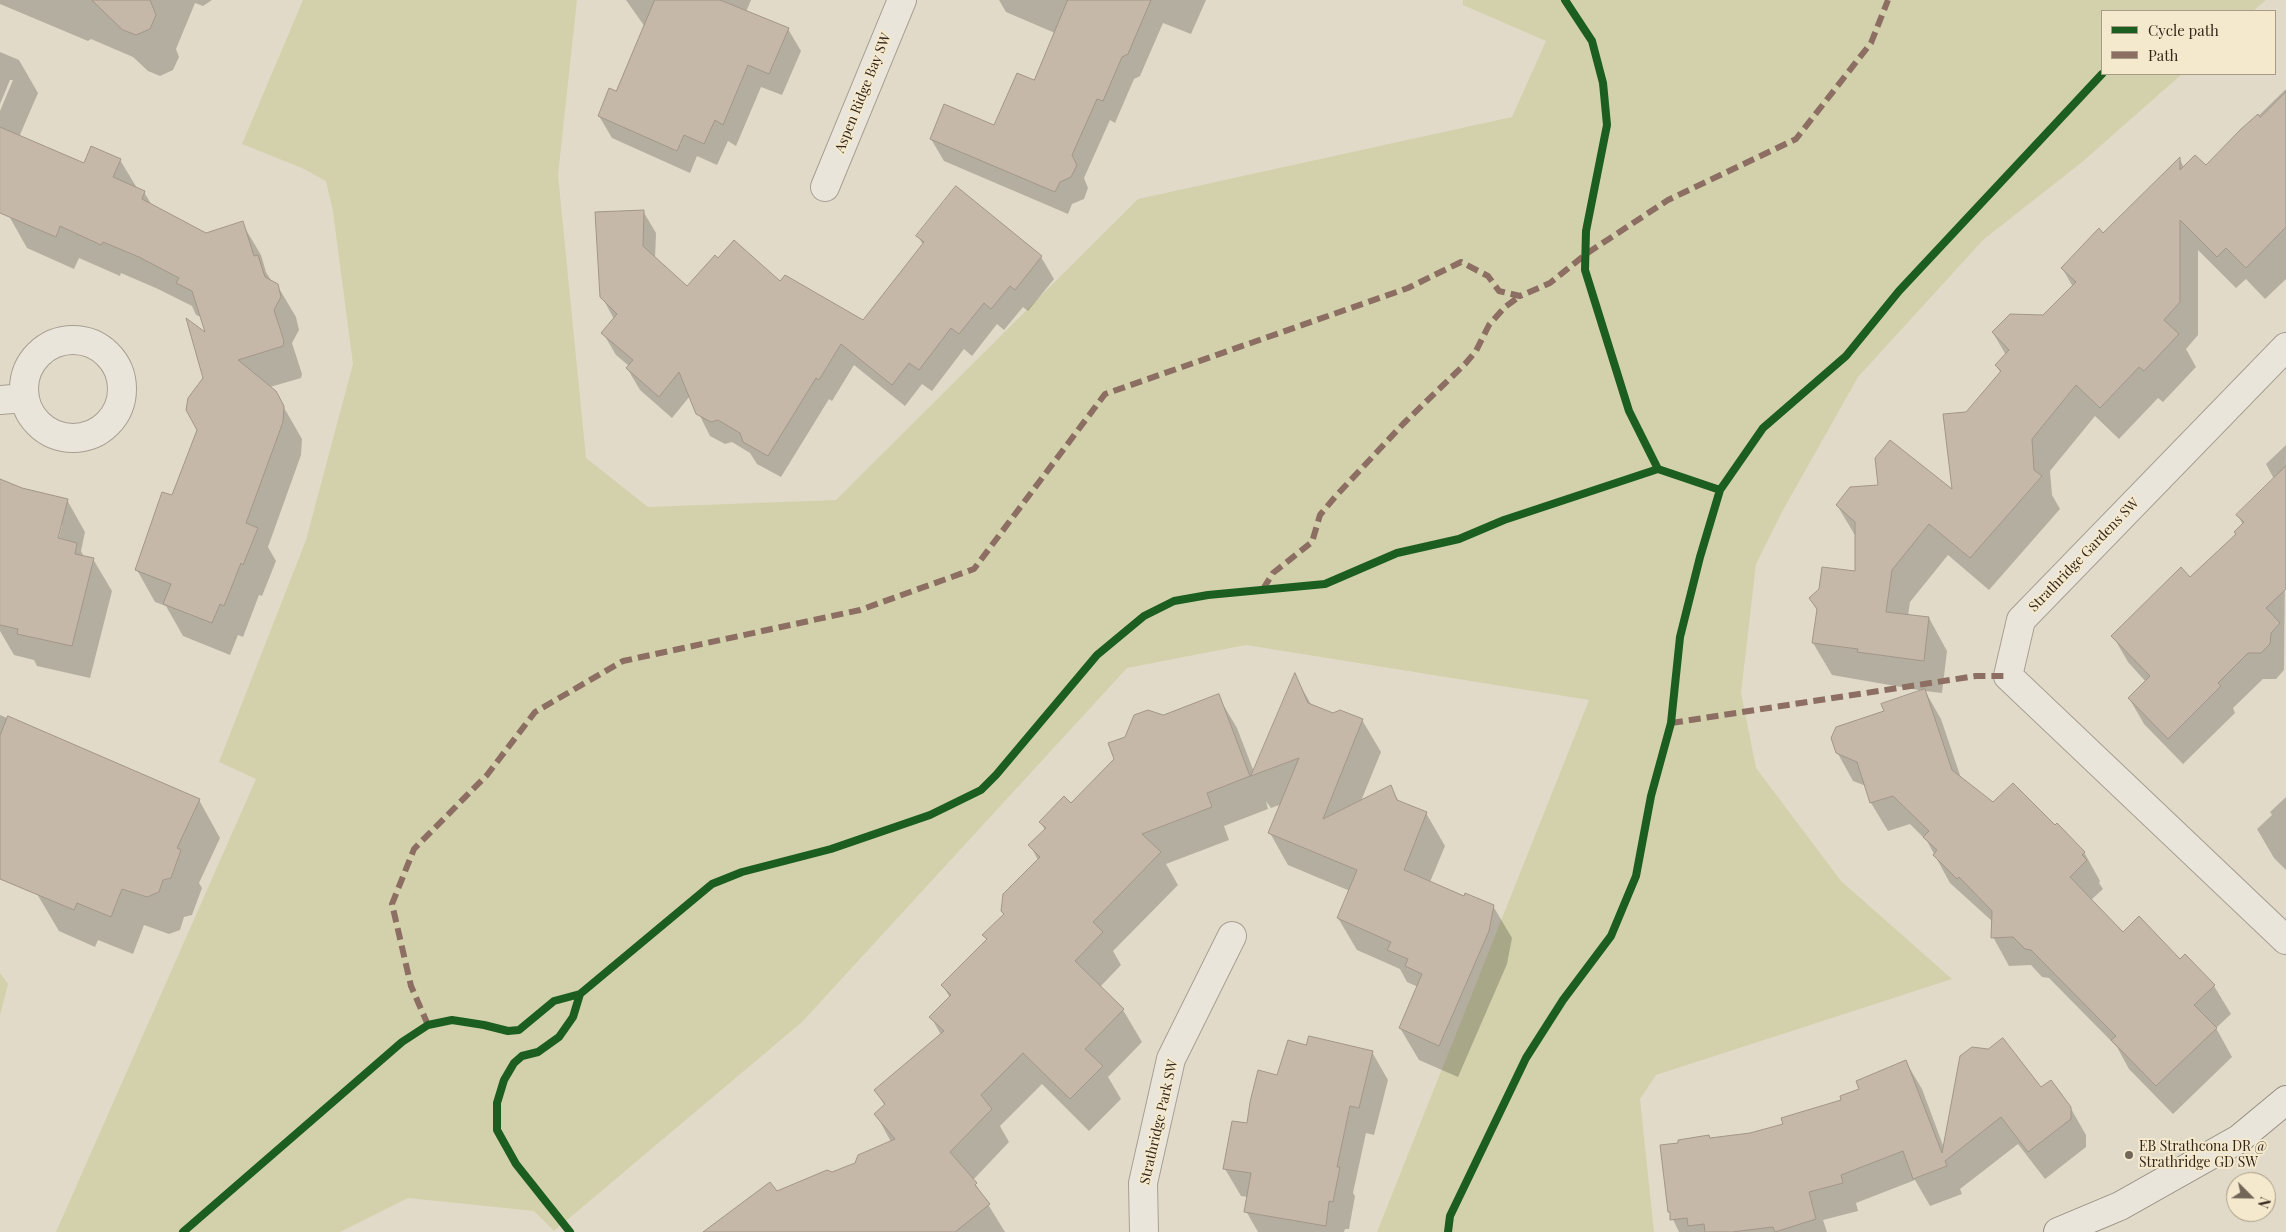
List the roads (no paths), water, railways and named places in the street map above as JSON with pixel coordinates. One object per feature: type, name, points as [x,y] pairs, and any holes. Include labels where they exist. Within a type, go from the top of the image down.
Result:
[{"type":"street","name":"Aspen Ridge Bay SW","points":[[825,187],[902,0]]},
{"type":"street","name":"Strathridge Gardens SW","points":[[2286,346],[2021,620],[2008,676],[2286,940]]},
{"type":"street","name":"Strathridge Park SW","points":[[1144,1232],[1143,1183],[1171,1060],[1232,936]]},
{"type":"street","points":[[2058,1232],[2120,1206],[2240,1139],[2286,1100]]},
{"type":"place","name":"EB Strathcona DR @ Strathridge GD SW","points":[[2129,1155]]}]
